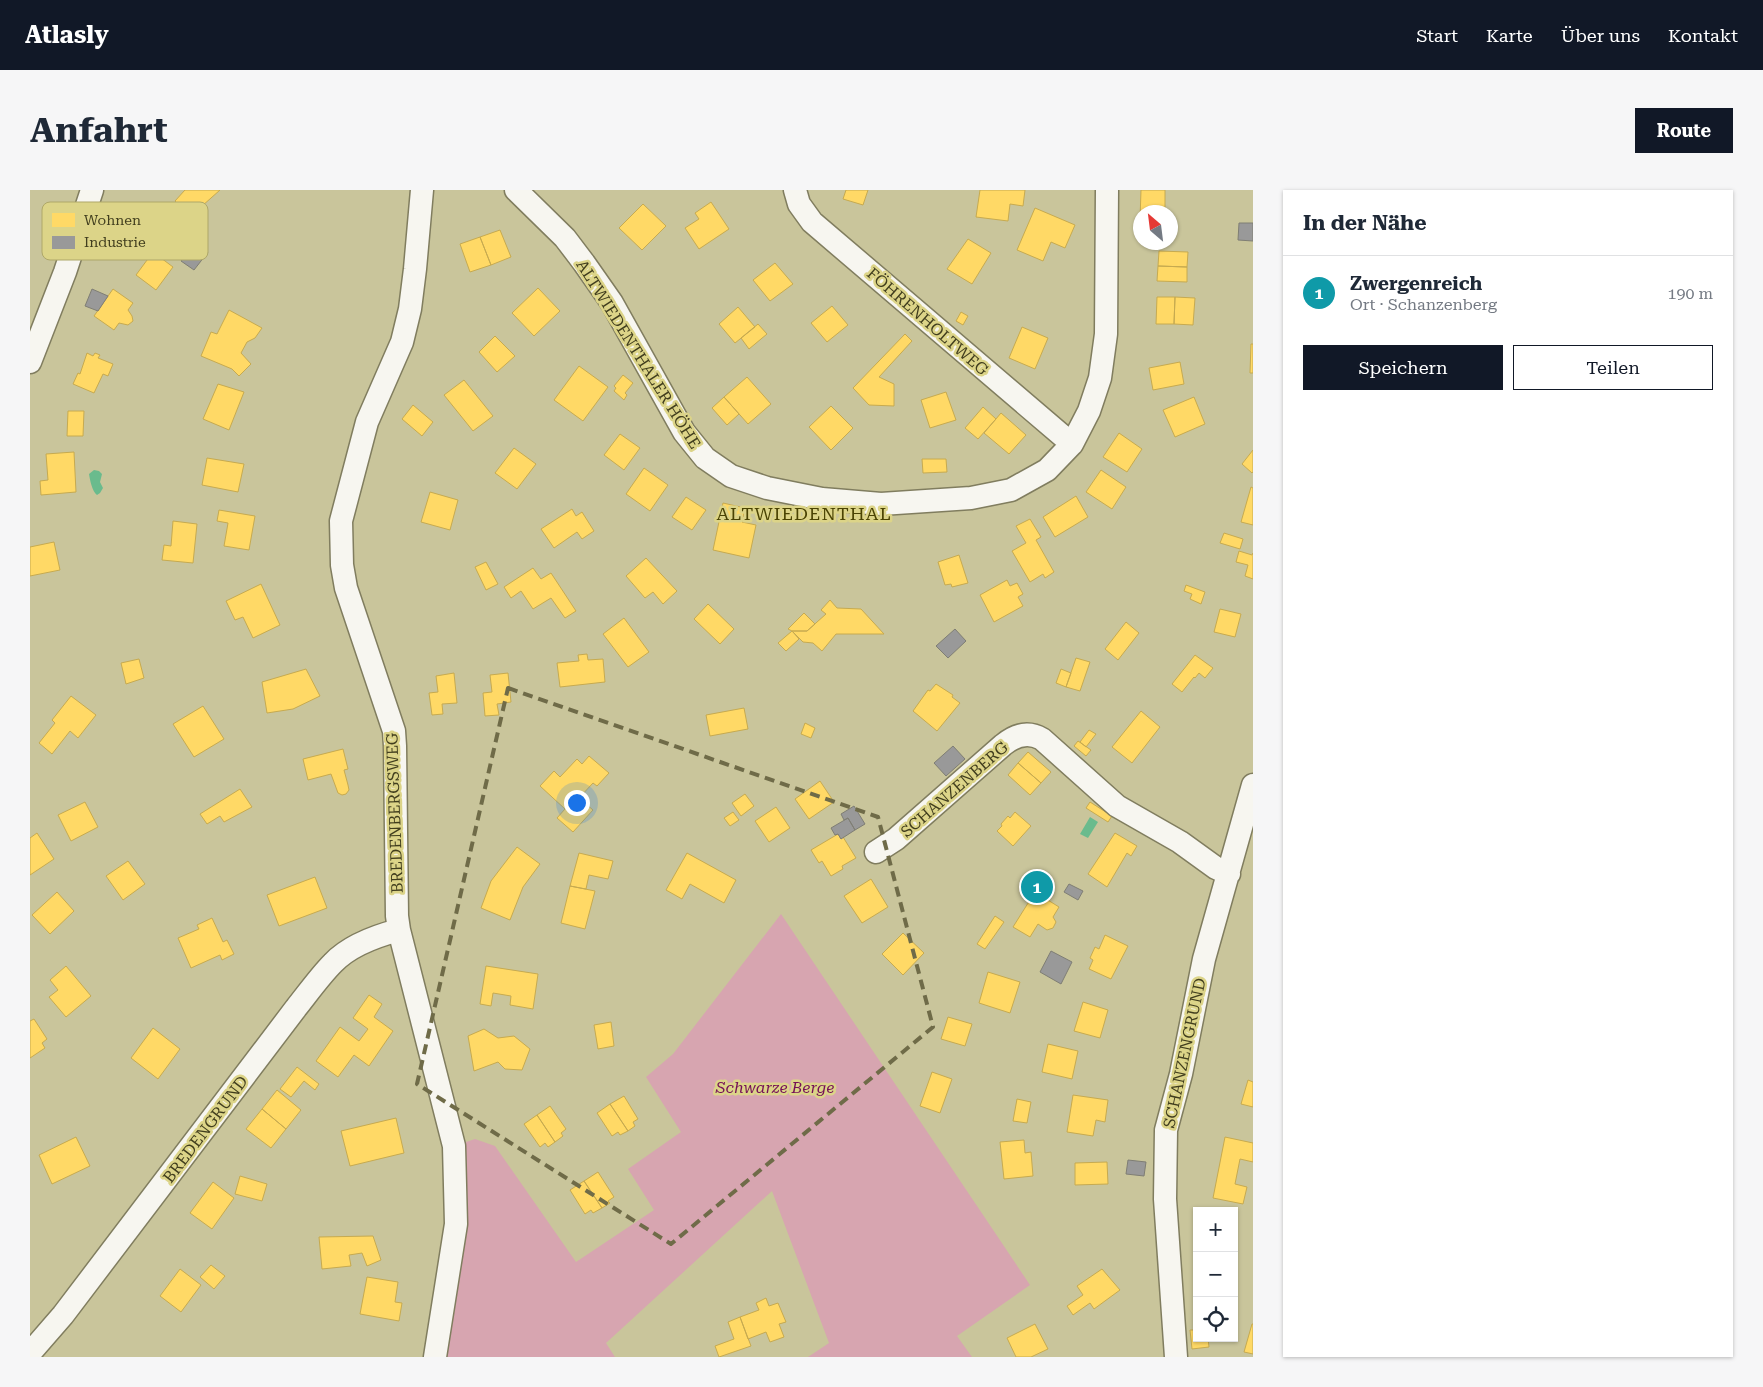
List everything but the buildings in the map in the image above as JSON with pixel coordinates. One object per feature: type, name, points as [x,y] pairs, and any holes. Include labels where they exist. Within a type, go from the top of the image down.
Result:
[{"type":"street","points":[[88,202],[92,190]]},
{"type":"street","name":"BREDENBERGSWEG","points":[[422,190],[416,270],[410,309],[402,342],[367,422],[341,522],[340,541],[346,588],[394,731],[397,916],[399,930],[454,1146],[456,1224],[435,1357]]},
{"type":"street","name":"ALTWIEDENTHALER HÖHE","points":[[516,190],[565,238],[584,263],[612,303],[684,432],[705,458],[731,476],[767,488],[822,499],[881,504],[971,498],[1011,490],[1047,470],[1072,444],[1089,411],[1100,378],[1106,334],[1107,190]]},
{"type":"street","name":"FÖHRENHOLTWEG","points":[[795,190],[799,204],[812,222],[1072,444]]},
{"type":"street","points":[[30,362],[69,260]]},
{"type":"street","name":"SCHANZENBERG","points":[[876,852],[896,839],[1003,745],[1014,738],[1030,735],[1042,740],[1117,806],[1180,842],[1216,868],[1229,874]]},
{"type":"street","name":"SCHANZENGRUND","points":[[1176,1357],[1165,1199],[1166,1130],[1182,1074],[1204,959],[1253,785]]},
{"type":"street","name":"BREDENGRUND","points":[[30,1353],[63,1315],[296,1008],[334,961],[350,949],[367,940],[399,930]]},
{"type":"highlighted area","points":[[508,688],[878,817],[933,1027],[671,1244],[417,1084]]},
{"type":"green space","name":"Schwarze Berge","points":[[781,914],[1030,1285],[957,1336],[972,1357],[808,1357],[829,1343],[772,1191],[606,1343],[615,1357],[429,1357],[456,1224],[454,1146],[475,1139],[495,1146],[576,1262],[654,1210],[628,1169],[681,1132],[646,1077],[673,1054]]},
{"type":"shaded area","points":[[94,470],[102,474],[100,482],[103,488],[97,495],[89,474]]},
{"type":"shaded area","points":[[1090,817],[1098,822],[1088,838],[1080,834]]},
{"type":"place","name":"Zwergenreich","points":[[1037,887]]},
{"type":"district","name":"ALTWIEDENTHAL","points":[[804,514]]}]
